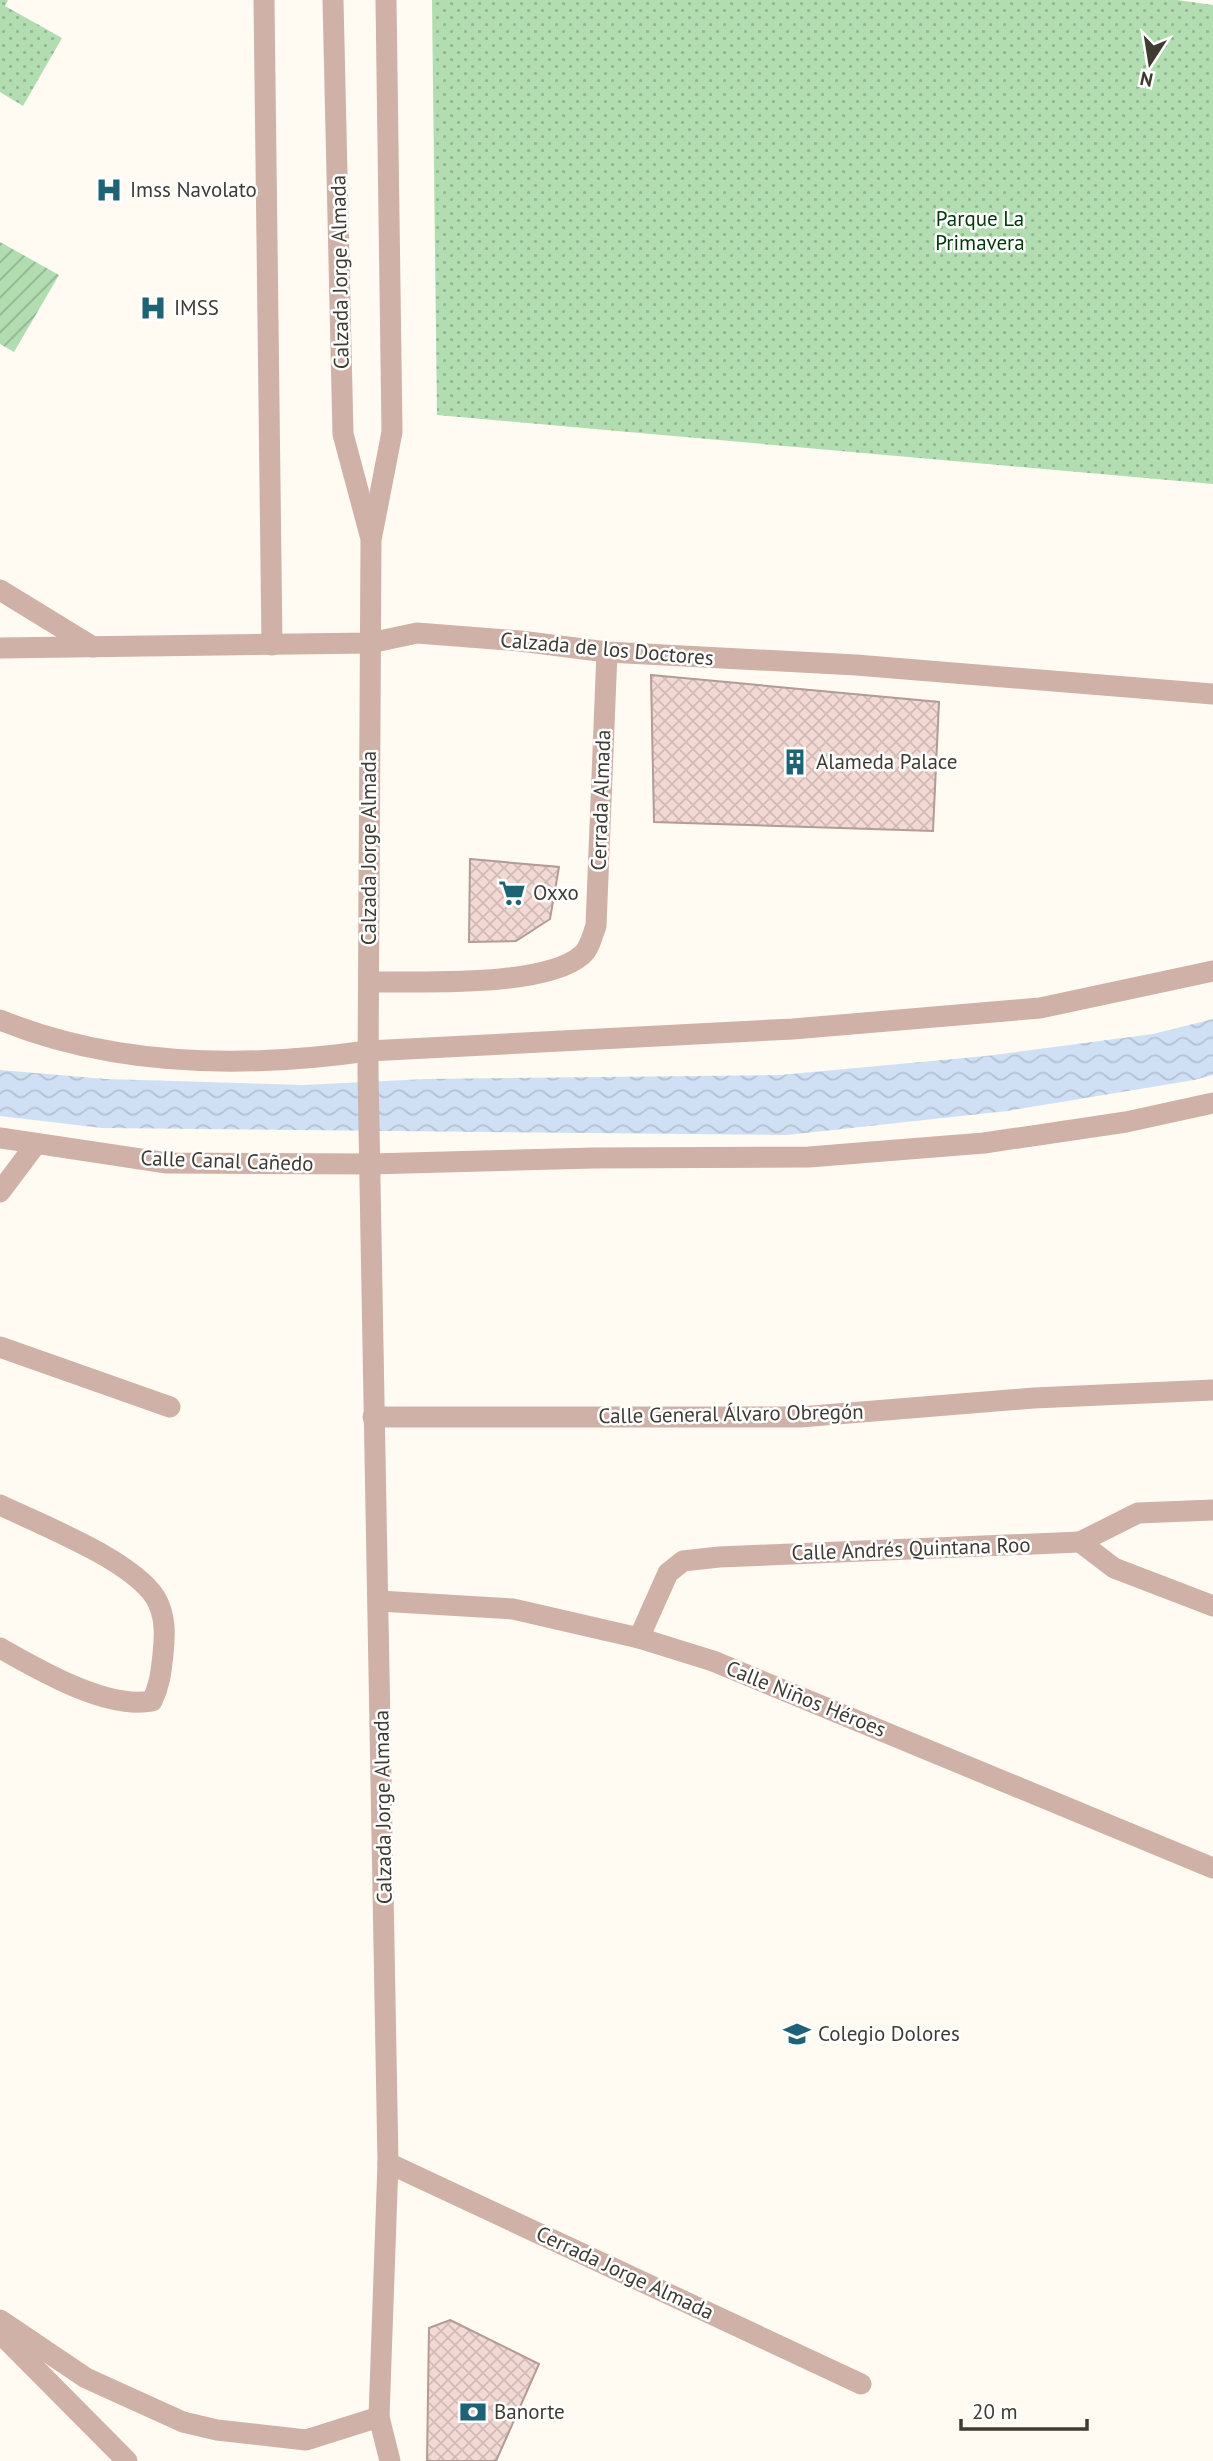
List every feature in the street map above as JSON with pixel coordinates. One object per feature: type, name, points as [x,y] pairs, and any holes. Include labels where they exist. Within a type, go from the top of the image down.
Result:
[{"type":"street","points":[[264,0],[272,645]]},
{"type":"street","name":"Calzada Jorge Almada","points":[[334,0],[343,433],[371,540]]},
{"type":"street","name":"Calzada Jorge Almada","points":[[386,0],[392,432],[371,540],[368,1062],[388,2163],[379,2417],[390,2461]]},
{"type":"street","points":[[0,590],[95,648]]},
{"type":"street","name":"Calzada de los Doctores","points":[[0,648],[370,643],[417,633],[520,641],[607,652],[856,665],[1213,694]]},
{"type":"street","name":"Cerrada Almada","points":[[369,982],[491,980],[545,972],[582,956],[589,946],[596,926],[607,652]]},
{"type":"street","points":[[0,1020],[105,1051],[195,1059],[368,1062],[1040,1008],[1213,971]]},
{"type":"street","name":"Calle Canal Cañedo","points":[[0,1138],[167,1163],[370,1158],[809,1157],[984,1143],[1126,1122],[1213,1103]]},
{"type":"street","points":[[0,1192],[36,1144]]},
{"type":"street","points":[[0,1347],[170,1408]]},
{"type":"street","name":"Calle General Álvaro Obregón","points":[[373,1417],[800,1417],[1034,1398],[1213,1390]]},
{"type":"street","points":[[0,1505],[71,1538],[141,1580],[157,1600],[165,1626],[160,1685],[152,1701],[137,1704],[82,1689],[0,1648]]},
{"type":"street","points":[[1213,1510],[1138,1513],[1080,1542],[1114,1567],[1213,1606]]},
{"type":"street","name":"Calle Andrés Quintana Roo","points":[[639,1638],[668,1573],[683,1561],[1080,1542]]},
{"type":"street","name":"Calle Niños Héroes","points":[[379,1601],[513,1609],[639,1638],[713,1661],[1213,1868]]},
{"type":"street","name":"Cerrada Jorge Almada","points":[[388,2163],[861,2384]]},
{"type":"street","points":[[0,2320],[86,2378],[194,2425],[306,2440],[379,2417]]},
{"type":"street","points":[[0,2333],[127,2461]]},
{"type":"green space","points":[[0,0],[8,0],[5,6],[62,38],[23,106],[0,92]]},
{"type":"green space","name":"Parque La Primavera","points":[[432,0],[1177,0],[1213,5],[1213,484],[437,415]]},
{"type":"green space","points":[[0,242],[59,275],[14,352],[0,344]]},
{"type":"water","points":[[1213,1019],[1213,1075],[1007,1111],[787,1135],[102,1128],[0,1116],[0,1070],[106,1079],[303,1085],[426,1079],[780,1075],[986,1056],[1153,1034]]},
{"type":"building","name":"Alameda Palace","points":[[651,675],[939,702],[933,831],[654,822]]},
{"type":"building","name":"Oxxo","points":[[470,859],[559,867],[550,919],[516,941],[469,942]]},
{"type":"building","name":"Banorte","points":[[450,2320],[539,2364],[496,2461],[427,2461],[429,2328]]},
{"type":"place","name":"Imss Navolato","points":[[109,190]]},
{"type":"place","name":"IMSS","points":[[153,308]]},
{"type":"place","name":"Alameda Palace","points":[[795,762]]},
{"type":"place","name":"Oxxo","points":[[512,893]]},
{"type":"place","name":"Colegio Dolores","points":[[797,2034]]},
{"type":"place","name":"Banorte","points":[[473,2412]]}]
